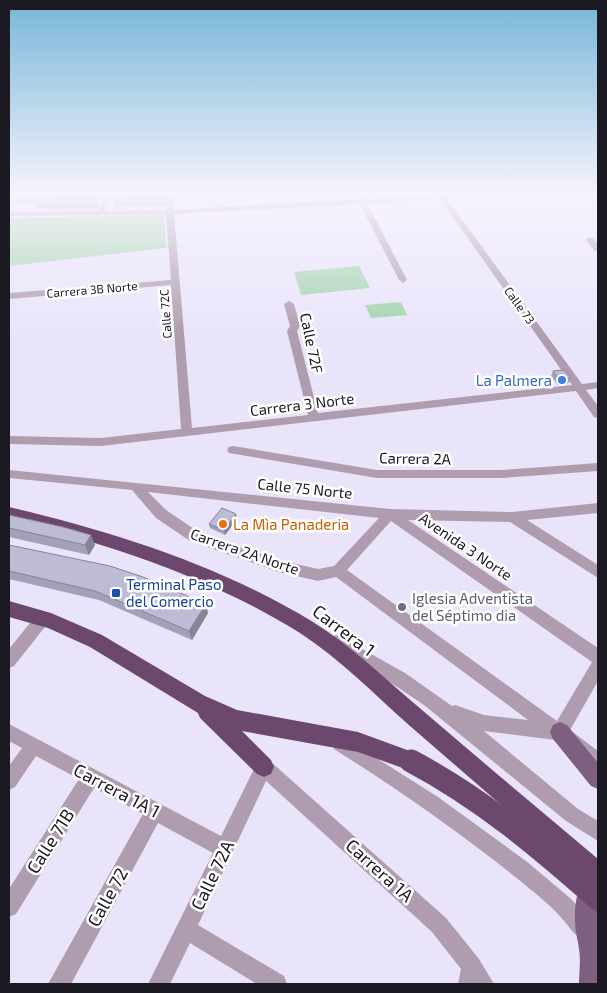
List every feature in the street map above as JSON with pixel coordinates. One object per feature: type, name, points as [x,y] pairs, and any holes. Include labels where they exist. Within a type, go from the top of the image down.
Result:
[{"type":"highway","name":"Carrera 1","points":[[9,513],[113,540],[152,553],[239,590],[309,630],[358,668],[598,875]]},
{"type":"highway","points":[[9,609],[43,618],[114,650],[198,703],[236,720],[330,736],[375,747],[411,761],[456,785],[496,813],[538,846],[598,899]]},
{"type":"highway","points":[[198,703],[264,767]]},
{"type":"main road","points":[[560,732],[598,779]]},
{"type":"main road","points":[[592,984],[593,951],[586,924],[587,902],[598,875]]},
{"type":"street","name":"Calle 72C","points":[[172,241],[186,432]]},
{"type":"street","points":[[383,241],[402,280]]},
{"type":"street","name":"Calle 73","points":[[474,241],[598,414]]},
{"type":"street","name":"Carrera 3B Norte","points":[[9,296],[175,282]]},
{"type":"street","name":"Calle 72F","points":[[289,304],[295,326],[292,331],[314,418]]},
{"type":"street","name":"Carrera 3 Norte","points":[[9,440],[101,442],[598,384]]},
{"type":"street","name":"Carrera 2A","points":[[233,450],[377,474],[502,474],[598,466]]},
{"type":"street","name":"Calle 75 Norte","points":[[9,474],[390,514],[512,517],[598,508]]},
{"type":"street","name":"Carrera 2A Norte","points":[[135,486],[161,514],[195,537],[279,566],[318,575],[338,571]]},
{"type":"street","points":[[390,514],[338,571],[598,761]]},
{"type":"street","name":"Avenida 3 Norte","points":[[390,514],[598,657]]},
{"type":"street","points":[[512,517],[598,572]]},
{"type":"street","points":[[9,661],[43,618]]},
{"type":"street","points":[[309,630],[372,660],[443,709],[572,815],[598,832]]},
{"type":"street","points":[[560,732],[598,666]]},
{"type":"street","points":[[443,709],[484,723],[560,732]]},
{"type":"street","name":"Carrera 1A 1","points":[[9,732],[224,849]]},
{"type":"street","points":[[330,736],[407,785],[505,857],[564,906],[581,925],[593,951]]},
{"type":"street","points":[[9,781],[34,745]]},
{"type":"street","name":"Calle 72A","points":[[159,984],[264,767]]},
{"type":"street","name":"Carrera 1A","points":[[264,767],[440,925],[470,975],[483,984]]},
{"type":"street","name":"Calle 71B","points":[[9,907],[91,776]]},
{"type":"street","name":"Calle 72","points":[[60,984],[155,811]]},
{"type":"street","points":[[186,929],[270,982]]},
{"type":"green space","points":[[9,241],[166,241],[166,248],[9,266]]},
{"type":"green space","points":[[359,266],[370,288],[301,295],[294,272]]},
{"type":"green space","points":[[401,302],[407,315],[371,318],[365,305]]},
{"type":"building","points":[[564,370],[571,378],[560,380],[553,371]]},
{"type":"building","points":[[222,508],[236,514],[224,530],[209,524]]},
{"type":"building","points":[[9,515],[91,535],[85,545],[9,528]]},
{"type":"building","name":"Terminal Paso del Comercio","points":[[9,545],[110,566],[143,577],[206,604],[189,631],[95,591],[9,571]]},
{"type":"place","name":"La Palmera","points":[[562,380]]},
{"type":"place","name":"La Mìa Panaderia","points":[[223,524]]},
{"type":"place","name":"Terminal Paso del Comercio","points":[[116,593]]},
{"type":"place","name":"Iglesia Adventista del Séptimo dia","points":[[402,607]]}]
